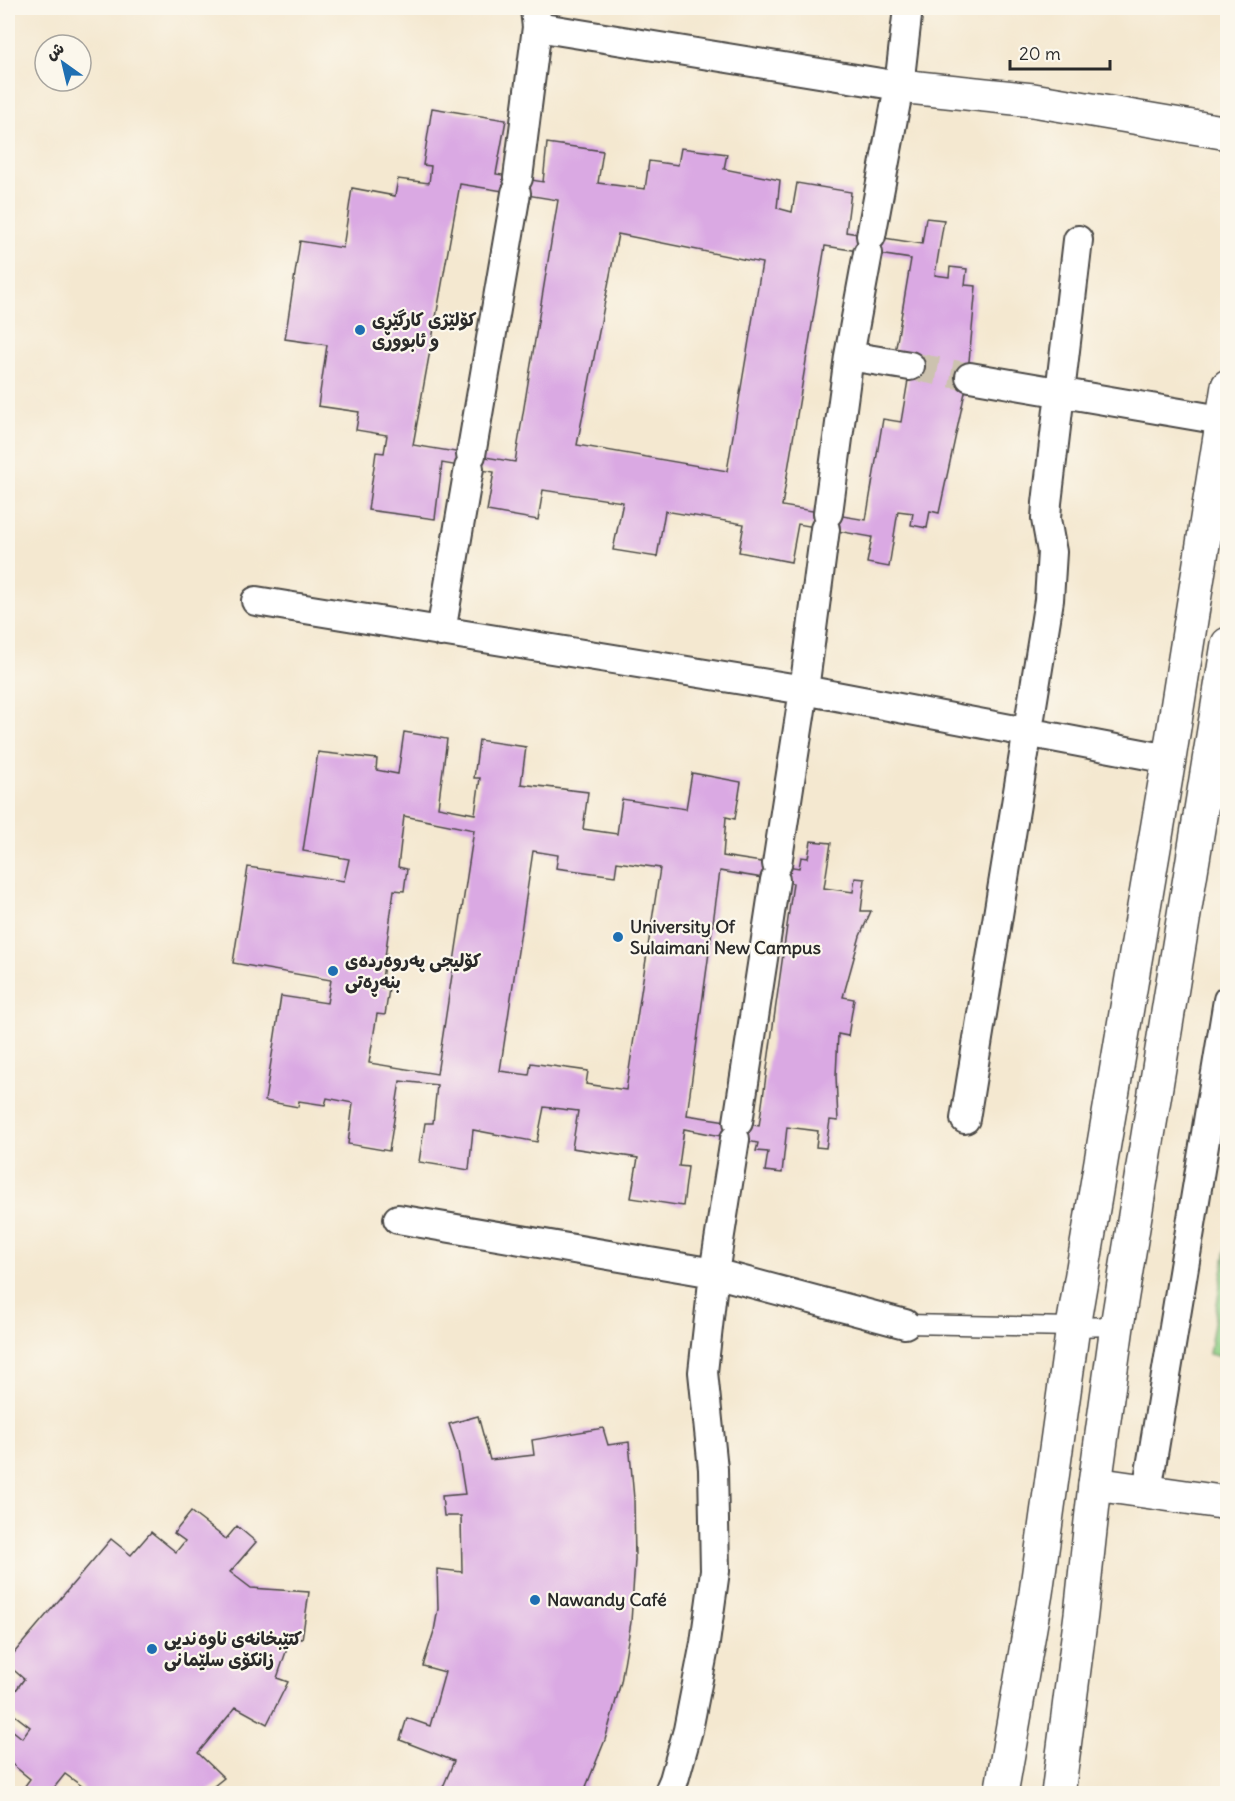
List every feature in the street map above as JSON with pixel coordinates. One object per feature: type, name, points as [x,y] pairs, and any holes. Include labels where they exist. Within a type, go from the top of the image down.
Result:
[{"type":"street","points":[[668,1794],[688,1730],[705,1643],[715,1571],[713,1469],[703,1372],[714,1273],[804,690],[849,356],[899,86],[908,8]]},
{"type":"street","points":[[441,632],[517,186],[536,17],[899,86],[1033,100],[1227,133]]},
{"type":"street","points":[[965,1119],[1049,600],[1052,552],[1046,511],[1078,240]]},
{"type":"street","points":[[849,356],[910,366]]},
{"type":"street","points":[[970,377],[1221,420]]},
{"type":"street","points":[[1001,1794],[1036,1593],[1073,1327],[1169,759],[1227,386]]},
{"type":"street","points":[[256,602],[804,690],[1169,759]]},
{"type":"street","points":[[1058,1794],[1095,1484],[1117,1326],[1227,644]]},
{"type":"street","points":[[1148,1491],[1225,1037],[1227,1000]]},
{"type":"street","points":[[398,1219],[714,1273],[905,1324]]},
{"type":"street","points":[[1095,1484],[1227,1503]]},
{"type":"lane","points":[[905,1324],[1117,1326]]},
{"type":"green space","points":[[1227,1242],[1227,1358],[1209,1354]]},
{"type":"building","name":"كۆلێژی كارگێڕی و ئابووری","points":[[432,108],[506,120],[496,174],[543,182],[547,143],[603,151],[598,183],[645,189],[649,161],[678,165],[681,148],[727,154],[724,169],[780,180],[777,208],[792,212],[797,183],[851,192],[846,232],[922,244],[926,218],[944,220],[935,275],[949,277],[950,267],[967,269],[965,285],[976,286],[967,383],[939,513],[930,511],[927,528],[911,525],[913,513],[898,511],[889,567],[867,563],[872,537],[798,524],[791,562],[739,552],[744,524],[665,511],[657,557],[613,550],[623,502],[543,490],[538,520],[487,511],[494,472],[442,463],[435,519],[368,510],[376,452],[384,453],[387,435],[356,430],[359,412],[318,406],[327,345],[285,339],[300,241],[343,248],[352,188],[395,196],[398,179],[429,183],[431,166],[423,165]],"holes":[[[460,184],[558,200],[515,462],[413,445]],[[618,234],[762,263],[727,471],[577,445]],[[825,246],[911,259],[894,359],[911,362],[901,422],[883,419],[866,520],[782,506]]]},
{"type":"building","name":"کۆلیجی پەروەردەی بنەڕەتی","points":[[404,732],[447,739],[438,807],[475,814],[480,778],[474,778],[479,740],[526,747],[521,784],[588,792],[583,829],[617,834],[622,799],[686,809],[692,773],[741,782],[735,819],[726,817],[723,856],[799,868],[801,857],[808,858],[811,841],[831,843],[824,888],[853,892],[855,878],[865,879],[861,911],[871,911],[860,936],[843,997],[854,999],[848,1036],[838,1034],[836,1076],[838,1121],[830,1120],[826,1148],[816,1147],[818,1131],[787,1127],[782,1173],[765,1171],[768,1152],[756,1151],[758,1143],[684,1129],[679,1166],[688,1167],[683,1206],[631,1198],[638,1158],[572,1148],[578,1111],[544,1107],[537,1142],[473,1130],[469,1170],[419,1162],[425,1123],[433,1123],[437,1085],[400,1081],[389,1151],[348,1144],[353,1103],[327,1098],[325,1105],[299,1101],[298,1107],[265,1101],[281,996],[327,1003],[331,980],[233,963],[248,867],[344,881],[349,859],[303,851],[318,752],[377,759],[376,770],[398,774]],"holes":[[[404,816],[474,830],[437,1074],[369,1063],[377,1014],[385,1015],[389,989],[381,987],[394,890],[404,891],[407,869],[398,867]],[[533,851],[558,855],[556,868],[615,876],[617,862],[660,868],[626,1090],[586,1084],[588,1071],[531,1063],[529,1075],[500,1071]],[[720,871],[793,883],[759,1126],[687,1115]]]},
{"type":"building","name":"Nawandy Café","points":[[478,1416],[490,1460],[534,1455],[532,1440],[603,1428],[608,1445],[629,1442],[634,1499],[635,1560],[631,1622],[621,1682],[605,1740],[583,1794],[440,1794],[454,1761],[400,1740],[407,1718],[430,1726],[445,1672],[423,1666],[438,1609],[437,1569],[462,1572],[461,1516],[444,1516],[442,1496],[465,1494],[458,1451],[449,1424]]},
{"type":"building","name":"کتێبخانەی ناوەندیی زانکۆی سلێمانی","points":[[191,1512],[226,1539],[237,1526],[256,1542],[230,1572],[251,1588],[309,1592],[302,1639],[291,1637],[277,1678],[288,1682],[267,1724],[236,1707],[198,1753],[224,1778],[204,1794],[84,1794],[83,1787],[65,1774],[49,1794],[19,1794],[30,1779],[8,1761],[8,1735],[12,1730],[22,1738],[30,1727],[8,1710],[8,1701],[24,1679],[8,1665],[8,1660],[111,1539],[131,1555],[151,1532],[176,1552],[185,1541],[174,1533]]},
{"type":"tunnel","points":[[910,366],[970,377]]},
{"type":"place","name":"كۆلێژی كارگێڕی و ئابووری","points":[[360,330]]},
{"type":"place","name":"University Of Sulaimani New Campus","points":[[618,937]]},
{"type":"place","name":"کۆلیجی پەروەردەی بنەڕەتی","points":[[333,971]]},
{"type":"place","name":"Nawandy Café","points":[[535,1600]]},
{"type":"place","name":"کتێبخانەی ناوەندیی زانکۆی سلێمانی","points":[[152,1649]]}]
